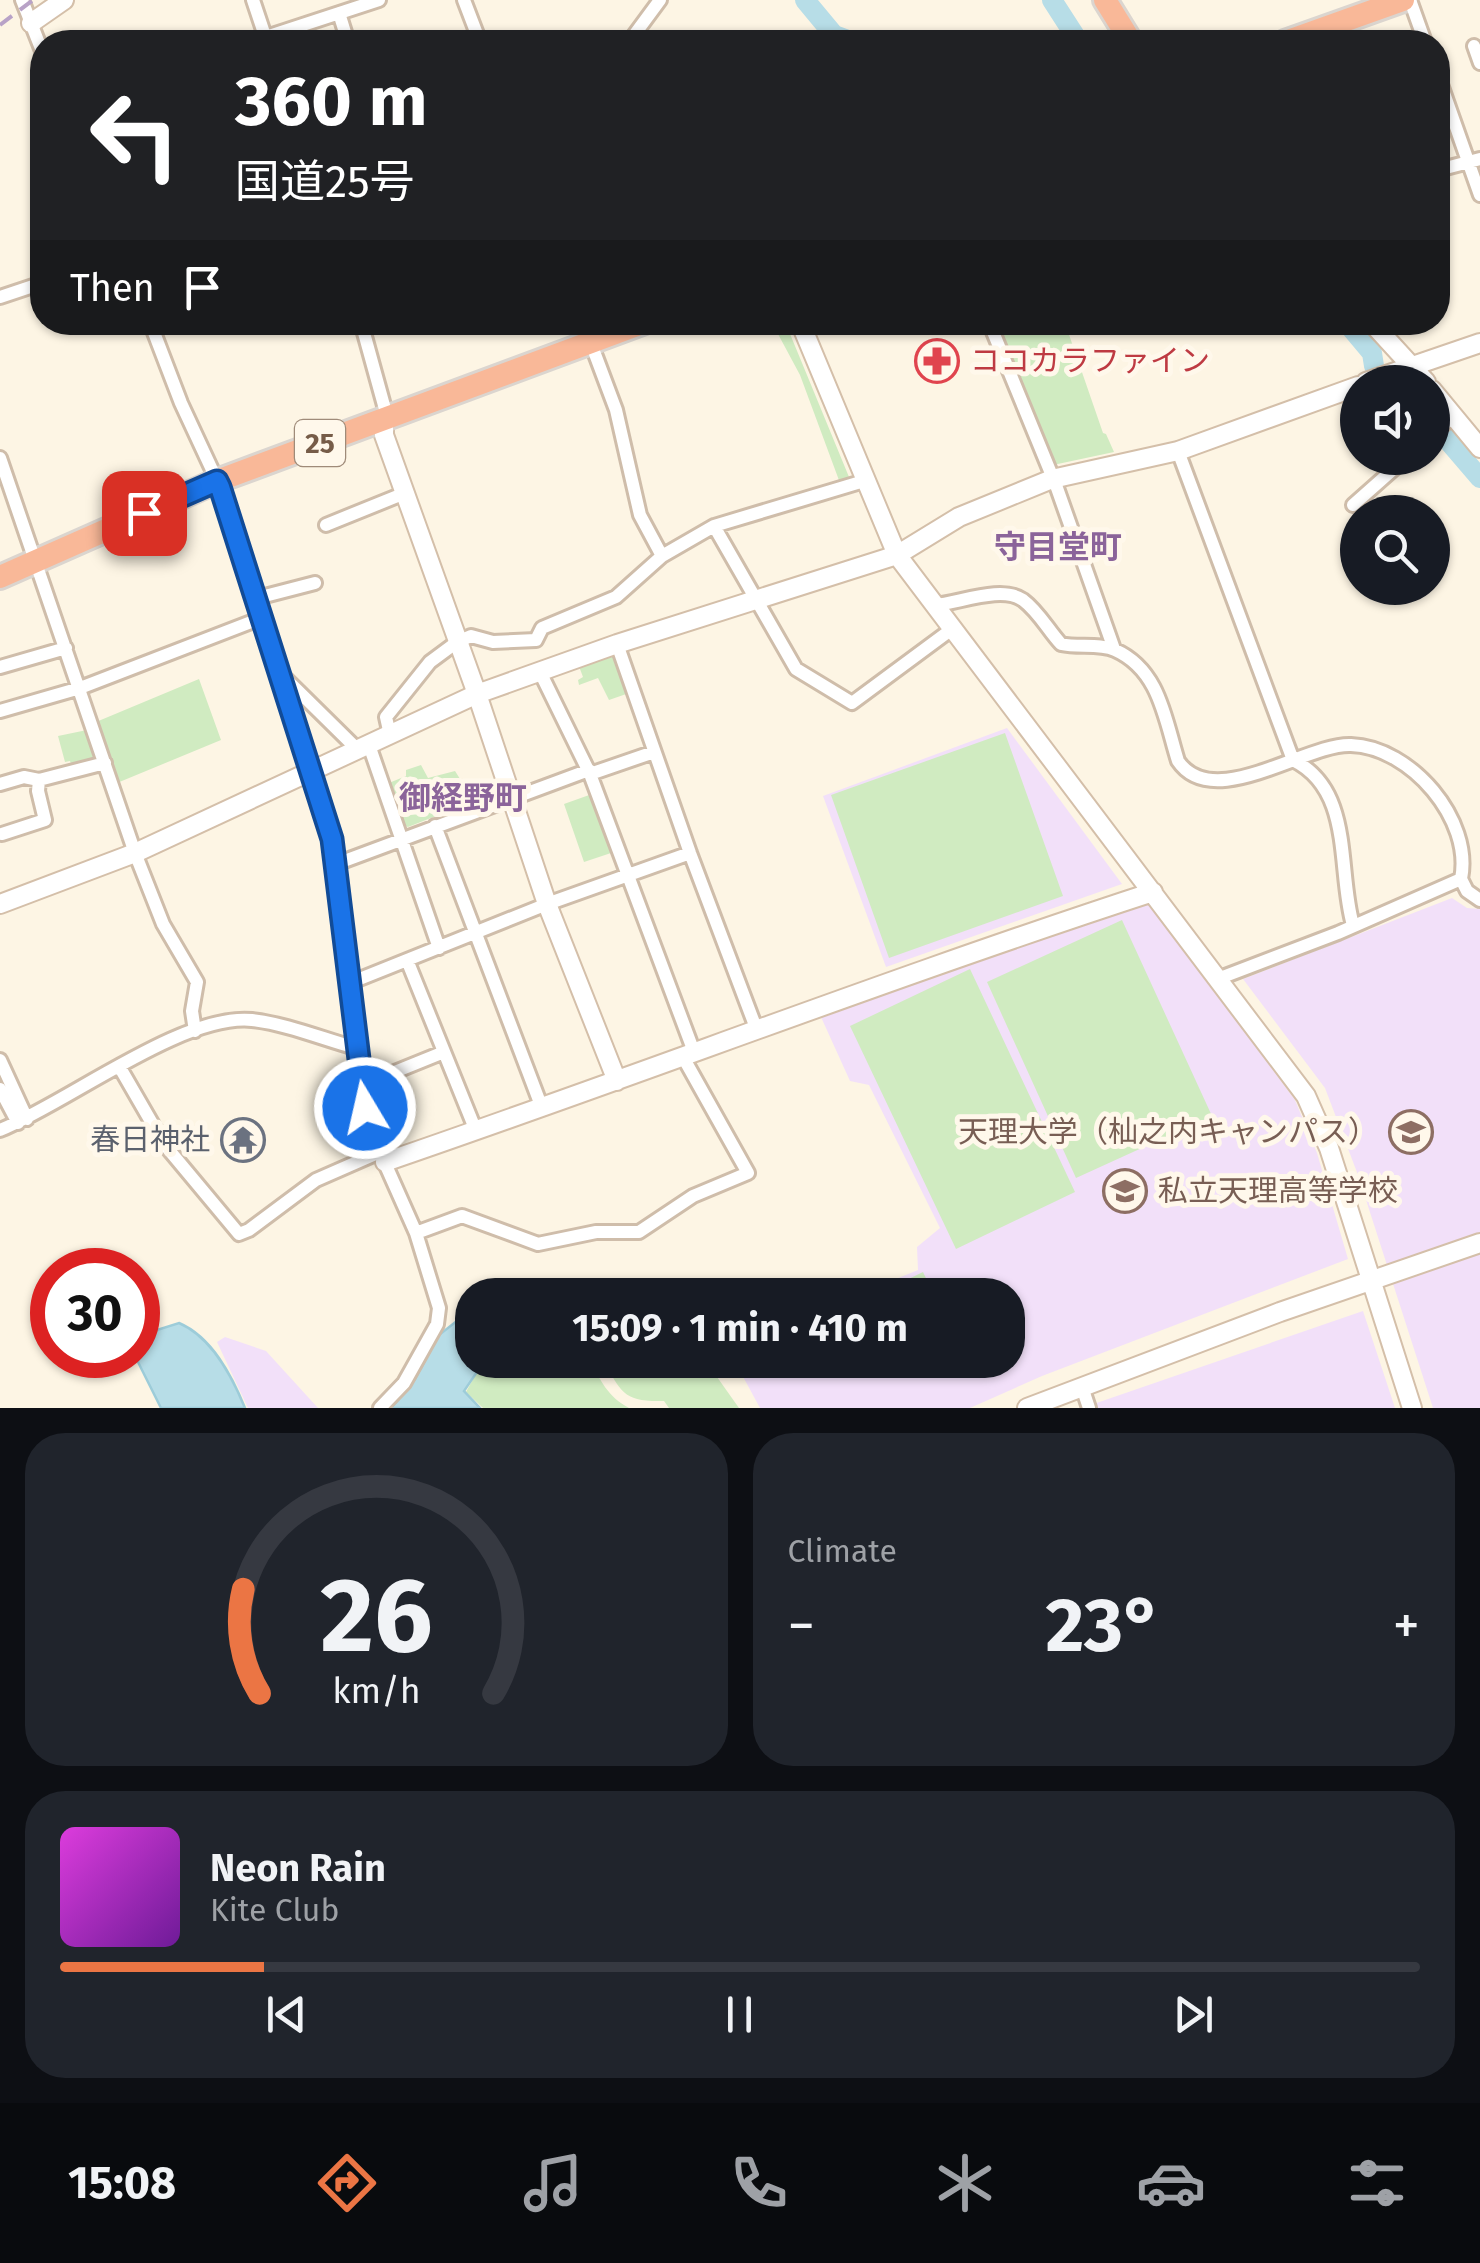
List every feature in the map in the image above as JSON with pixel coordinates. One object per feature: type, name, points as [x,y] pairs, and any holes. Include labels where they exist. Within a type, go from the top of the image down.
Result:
[{"type":"highway","points":[[1105,0],[1124,30]]},
{"type":"highway","points":[[1319,30],[1406,0]]},
{"type":"highway","name":"25","points":[[0,577],[217,481],[384,420],[581,335]]},
{"type":"street","points":[[22,0],[34,30]]},
{"type":"street","points":[[31,23],[64,0]]},
{"type":"street","points":[[253,0],[263,30]]},
{"type":"street","points":[[293,30],[378,0]]},
{"type":"street","points":[[464,0],[475,30]]},
{"type":"street","points":[[638,30],[660,0]]},
{"type":"street","points":[[1406,0],[1420,30]]},
{"type":"street","points":[[338,13],[344,30]]},
{"type":"street","points":[[1474,46],[1480,63]]},
{"type":"street","points":[[1450,104],[1474,160],[1480,196]]},
{"type":"street","points":[[0,297],[30,288]]},
{"type":"street","points":[[155,335],[217,481],[322,798],[336,864],[352,982],[360,1086],[440,1308],[437,1324],[404,1383],[380,1408]]},
{"type":"street","points":[[365,335],[385,409],[384,436],[547,904],[617,1081]]},
{"type":"street","points":[[587,335],[616,410],[640,515],[662,556]]},
{"type":"street","points":[[805,335],[897,555],[1290,1071],[1319,1122],[1412,1408]]},
{"type":"street","points":[[993,335],[1052,479],[1114,649]]},
{"type":"street","points":[[1383,335],[1411,365]]},
{"type":"street","points":[[1415,365],[1480,343]]},
{"type":"street","points":[[0,904],[135,853],[477,694],[617,644],[897,555],[986,504],[1052,479],[1178,451],[1340,392]]},
{"type":"street","points":[[1450,429],[1480,448]]},
{"type":"street","points":[[1178,451],[1293,760],[1315,774],[1340,824],[1346,899],[1354,924]]},
{"type":"street","points":[[0,458],[135,853],[163,924],[197,982],[192,1012],[195,1031]]},
{"type":"street","points":[[1365,495],[1387,475]]},
{"type":"street","points":[[390,735],[386,717],[430,662],[457,642],[471,636],[493,642],[536,640],[542,628],[616,597],[662,556],[714,526],[864,481]]},
{"type":"street","points":[[326,525],[405,493]]},
{"type":"street","points":[[714,526],[796,669],[852,703],[952,629]]},
{"type":"street","points":[[257,598],[315,582]]},
{"type":"street","points":[[935,606],[1014,596],[1034,610],[1061,644],[1114,649],[1149,676],[1182,768],[1203,777],[1232,780],[1350,744],[1385,755],[1435,791],[1457,831],[1464,862],[1461,878],[1467,891],[1480,900]]},
{"type":"street","points":[[0,711],[80,688],[264,617]]},
{"type":"street","points":[[617,644],[756,1028]]},
{"type":"street","points":[[0,667],[66,648]]},
{"type":"street","points":[[416,1233],[462,1216],[538,1244],[596,1232],[639,1232],[693,1196],[748,1173],[688,1055],[590,772],[540,672]]},
{"type":"street","points":[[281,674],[364,747],[402,839],[439,948]]},
{"type":"street","points":[[336,864],[511,797],[654,752]]},
{"type":"street","points":[[0,784],[24,777],[39,780],[105,762]]},
{"type":"street","points":[[2,834],[44,820],[39,780]]},
{"type":"street","points":[[435,826],[542,1108]]},
{"type":"street","points":[[352,982],[547,904],[690,853]]},
{"type":"street","points":[[1220,978],[1461,878]]},
{"type":"street","points":[[119,1066],[164,1144],[238,1234],[316,1180],[476,1131],[756,1028],[1153,892]]},
{"type":"street","points":[[408,960],[476,1131]]},
{"type":"street","points":[[0,1130],[119,1066],[195,1031],[232,1021],[252,1020],[356,1048]]},
{"type":"street","points":[[360,1086],[444,1052]]},
{"type":"street","points":[[0,1060],[23,1121]]},
{"type":"street","points":[[0,1088],[23,1121]]},
{"type":"street","points":[[1027,1408],[1480,1243]]},
{"type":"street","points":[[1082,1387],[1089,1408]]},
{"type":"shaded area","points":[[1007,728],[1122,884],[886,967],[823,796]]},
{"type":"shaded area","name":"天理大学（杣之内キャンパス）","points":[[1452,898],[1467,908],[1480,909],[1480,1408],[1433,1408],[1358,1175],[1325,1088],[1243,979]]},
{"type":"shaded area","name":"私立天理高等学校","points":[[1149,902],[1295,1100],[1317,1153],[1348,1259],[1042,1376],[970,1408],[760,1408],[744,1378],[1025,1378],[1025,1278],[898,1278],[918,1270],[917,1247],[940,1228],[869,1085],[850,1081],[821,1017]]},
{"type":"shaded area","points":[[1363,1311],[1395,1408],[1082,1408]]},
{"type":"shaded area","points":[[225,1337],[266,1351],[318,1408],[248,1408],[217,1342]]},
{"type":"green space","points":[[779,335],[790,335],[849,477],[840,483],[800,375]]},
{"type":"green space","points":[[998,335],[1069,335],[1103,433],[1114,452],[1053,465]]},
{"type":"green space","points":[[616,648],[632,692],[609,700],[598,678],[579,685],[578,680],[583,677],[577,661]]},
{"type":"green space","points":[[199,679],[221,740],[117,783],[96,722]]},
{"type":"green space","points":[[87,730],[96,759],[72,767],[70,761],[65,762],[58,736]]},
{"type":"green space","points":[[1005,733],[1063,896],[889,958],[831,795]]},
{"type":"green space","points":[[421,765],[428,778],[455,771],[474,801],[408,827],[399,824],[384,785]]},
{"type":"green space","points":[[592,794],[614,852],[584,862],[564,804]]},
{"type":"green space","points":[[1122,920],[1212,1116],[1076,1178],[987,982]]},
{"type":"green space","points":[[970,969],[1075,1192],[956,1249],[850,1026]]},
{"type":"green space","points":[[474,1378],[599,1378],[610,1393],[629,1408],[483,1408],[466,1392]]},
{"type":"green space","points":[[614,1378],[718,1378],[739,1408],[669,1408],[664,1401],[640,1400],[620,1388]]},
{"type":"water","points":[[455,1322],[455,1378],[473,1378],[464,1391],[480,1408],[391,1408],[415,1379],[439,1335]]},
{"type":"water","points":[[179,1323],[201,1338],[227,1371],[245,1408],[161,1408],[146,1378],[160,1378],[160,1329]]},
{"type":"waterway","points":[[805,0],[830,30]]},
{"type":"waterway","points":[[1052,0],[1071,30]]},
{"type":"waterway","points":[[1357,335],[1372,353],[1374,365]]},
{"type":"waterway","points":[[1450,443],[1480,478]]},
{"type":"railway","points":[[0,25],[33,0]]},
{"type":"place","name":"ココカラファイン","points":[[937,361]]},
{"type":"place","name":"天理大学（杣之内キャンパス）","points":[[1411,1132]]},
{"type":"place","name":"春日神社","points":[[243,1140]]},
{"type":"place","name":"私立天理高等学校","points":[[1125,1191]]},
{"type":"district","name":"守目堂町","points":[[1058,547]]},
{"type":"district","name":"御経野町","points":[[463,798]]},
{"type":"route","points":[[144,513],[217,481],[220,487],[332,839],[365,1108]]}]
